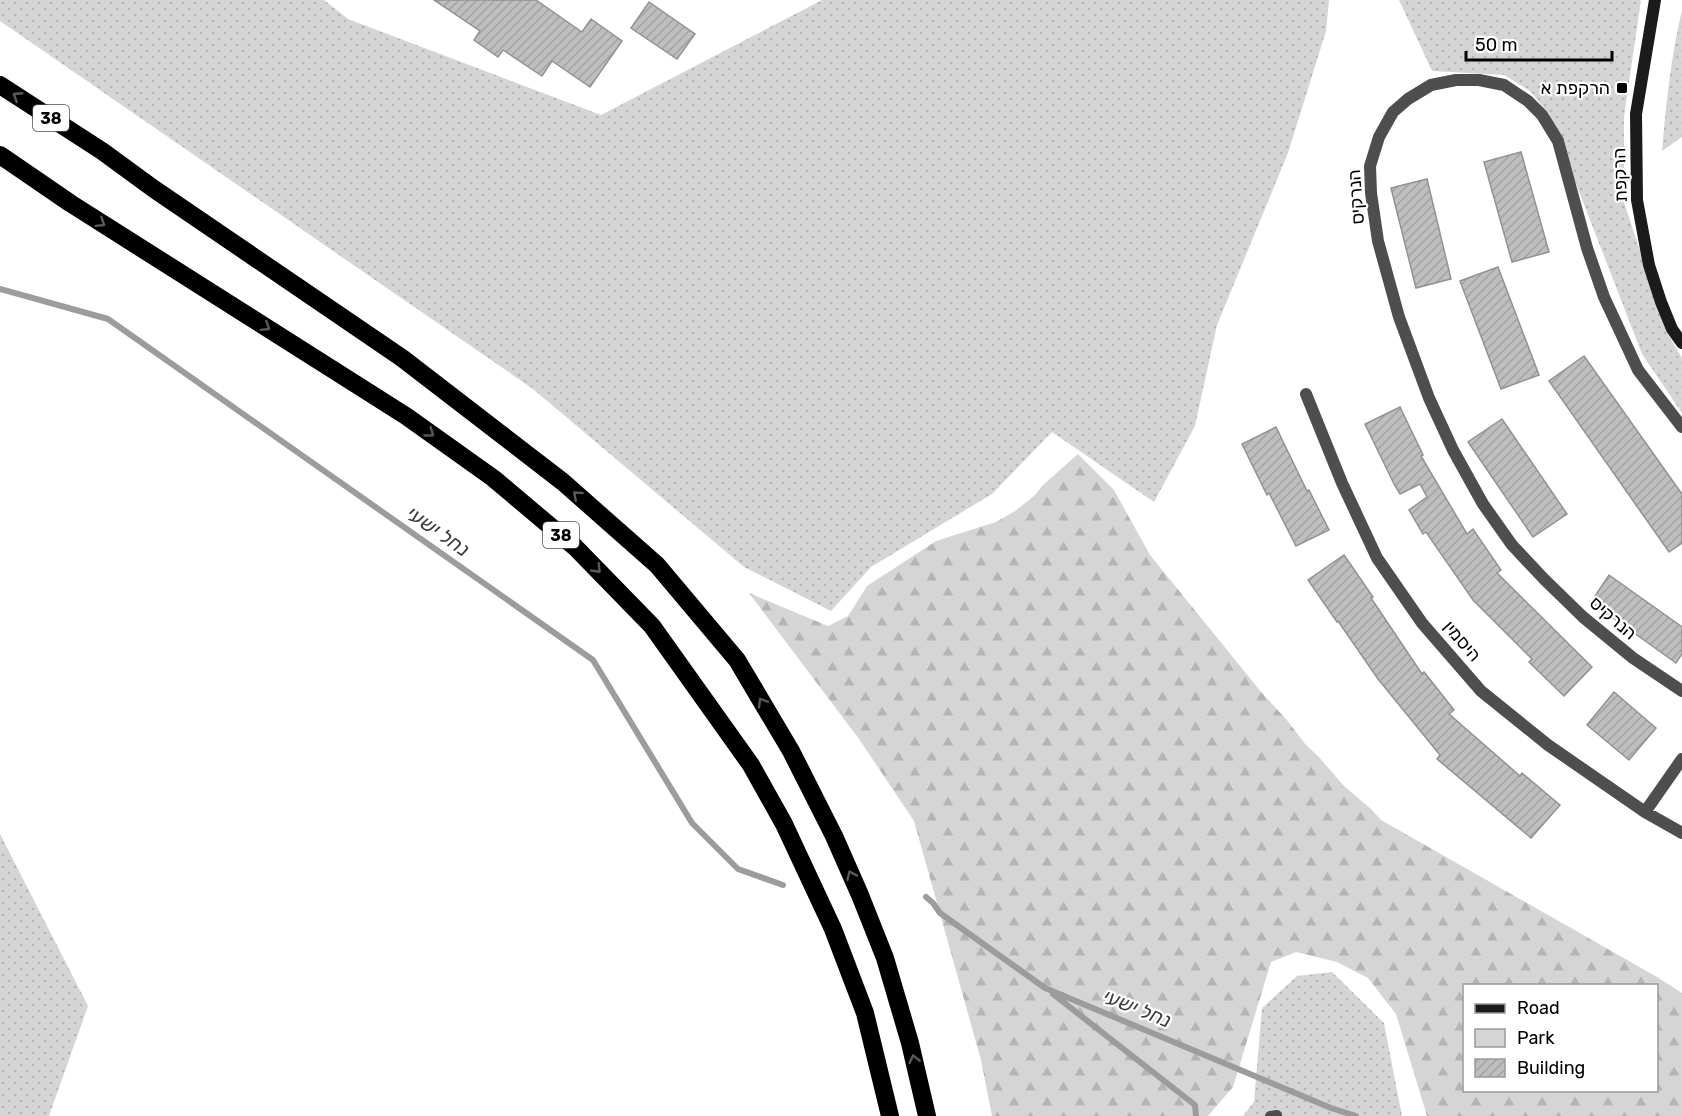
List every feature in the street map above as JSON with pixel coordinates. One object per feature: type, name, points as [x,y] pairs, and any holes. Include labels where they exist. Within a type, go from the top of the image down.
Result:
[{"type":"highway","name":"38","points":[[0,85],[102,151],[402,358],[563,482],[657,565],[737,660],[791,751],[834,836],[885,958],[910,1043],[927,1116]]},
{"type":"highway","name":"38","points":[[0,155],[70,203],[406,416],[493,478],[575,547],[652,626],[751,765],[784,824],[832,929],[865,1013],[890,1116]]},
{"type":"highway","points":[[0,163],[70,203]]},
{"type":"street","name":"הרקפת","points":[[1655,0],[1636,114],[1637,200],[1649,266],[1672,330],[1682,343]]},
{"type":"street","name":"הנרקיס","points":[[1682,427],[1638,370],[1604,297],[1587,248],[1558,141],[1542,115],[1528,101],[1504,85],[1479,80],[1456,80],[1431,85],[1408,99],[1393,112],[1379,137],[1370,166],[1371,193],[1378,241],[1399,316],[1429,398],[1453,450],[1483,504],[1512,545],[1544,579],[1583,617],[1633,658],[1682,691]]},
{"type":"street","name":"היסמין","points":[[1306,394],[1342,483],[1377,558],[1422,623],[1481,691],[1548,745],[1645,812],[1682,832]]},
{"type":"street","points":[[1645,812],[1682,759]]},
{"type":"green space","points":[[0,0],[324,0],[348,19],[601,115],[822,0],[1329,0],[1326,31],[1288,153],[1217,325],[1195,426],[1154,502],[1052,432],[992,494],[871,567],[831,611],[744,567],[533,389],[0,21]]},
{"type":"green space","points":[[1399,0],[1641,0],[1624,117],[1624,202],[1667,333],[1682,358],[1682,413],[1642,354],[1549,114],[1530,91],[1504,75],[1432,71]]},
{"type":"green space","points":[[1682,10],[1682,137],[1662,151],[1669,80]]},
{"type":"green space","points":[[1078,454],[1114,490],[1150,555],[1262,693],[1344,786],[1381,820],[1682,993],[1682,1116],[1427,1116],[1396,1014],[1368,978],[1337,962],[1296,952],[1271,962],[1233,1087],[1208,1116],[992,1116],[981,1060],[914,821],[859,739],[749,593],[828,626],[848,616],[867,586],[936,541],[996,522],[1034,496]]},
{"type":"green space","points":[[0,834],[88,1006],[49,1116],[0,1116]]},
{"type":"green space","points":[[1332,972],[1384,1023],[1402,1116],[1243,1116],[1254,1102],[1262,1008],[1297,976]]},
{"type":"building","points":[[434,0],[536,0],[582,32],[591,19],[622,41],[590,87],[552,61],[542,76],[503,50],[498,57],[474,40],[480,31]]},
{"type":"building","points":[[649,2],[695,34],[677,59],[631,28]]},
{"type":"building","points":[[1521,152],[1549,252],[1512,262],[1484,162]]},
{"type":"building","points":[[1427,179],[1451,279],[1416,288],[1391,188]]},
{"type":"building","points":[[1498,267],[1539,375],[1501,389],[1460,281]]},
{"type":"building","points":[[1584,356],[1682,494],[1682,543],[1669,552],[1549,381]]},
{"type":"building","points":[[1400,407],[1423,455],[1421,456],[1467,534],[1473,529],[1501,570],[1497,573],[1592,667],[1564,696],[1529,662],[1532,659],[1473,600],[1426,532],[1423,534],[1409,510],[1427,497],[1420,484],[1400,494],[1394,484],[1365,424]]},
{"type":"building","points":[[1502,419],[1567,514],[1533,537],[1468,442]]},
{"type":"building","points":[[1276,427],[1329,530],[1296,546],[1242,444]]},
{"type":"building","points":[[1344,555],[1422,674],[1424,672],[1454,710],[1449,714],[1520,776],[1522,773],[1560,805],[1531,838],[1437,759],[1440,755],[1378,679],[1308,580]]},
{"type":"building","points":[[1609,575],[1682,627],[1682,654],[1676,663],[1591,602]]},
{"type":"building","points":[[1614,692],[1656,728],[1629,760],[1587,725]]},
{"type":"waterway","name":"נחל ישעי","points":[[0,289],[108,319],[593,660],[692,823],[738,869],[783,885]]},
{"type":"waterway","name":"נחל ישעי","points":[[926,897],[940,913],[1045,988],[1331,1108],[1356,1116]]},
{"type":"waterway","points":[[1053,994],[1195,1105],[1196,1116]]},
{"type":"place","name":"הרקפת א","points":[[1622,88]]}]
